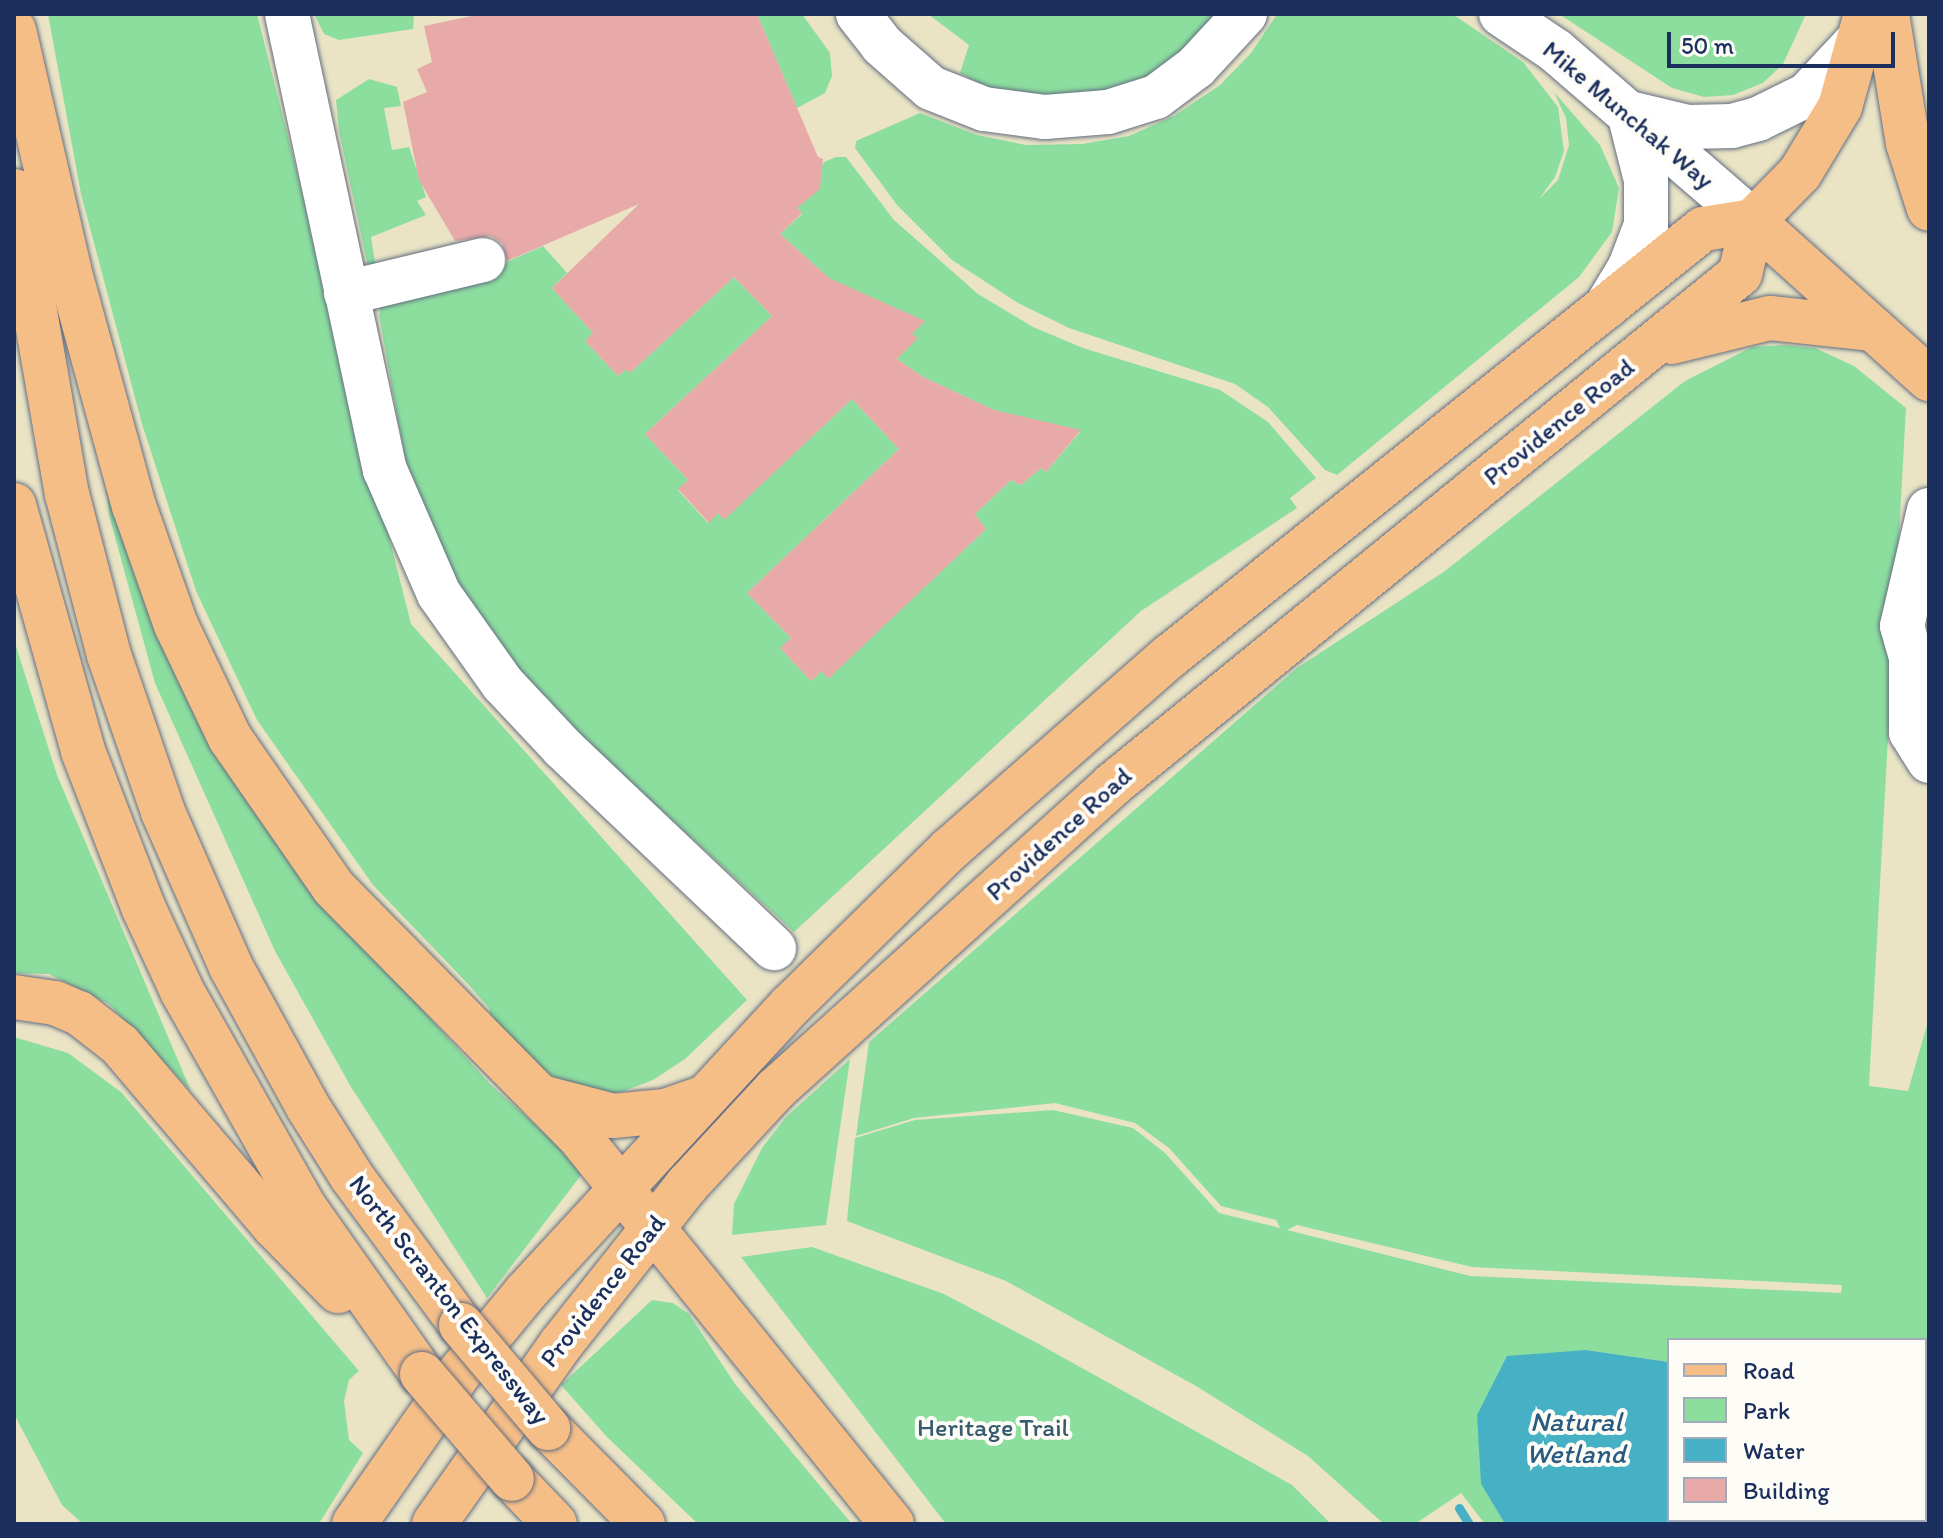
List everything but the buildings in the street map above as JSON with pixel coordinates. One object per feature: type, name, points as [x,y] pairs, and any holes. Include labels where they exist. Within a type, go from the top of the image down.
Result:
[{"type":"main road","points":[[1871,22],[1929,209]]},
{"type":"main road","name":"Providence Road","points":[[434,1524],[536,1377],[653,1227],[776,1089],[1112,785],[1740,274],[1753,221],[1816,150],[1840,107],[1871,22]]},
{"type":"main road","points":[[14,30],[69,269],[152,565],[202,684],[261,790],[333,887],[539,1095],[621,1187],[892,1524]]},
{"type":"main road","name":"North Scranton Expressway","points":[[14,191],[70,508],[109,655],[163,812],[231,967],[308,1107],[367,1199],[461,1325],[548,1428],[643,1524]]},
{"type":"main road","points":[[1753,221],[1929,379]]},
{"type":"main road","name":"Providence Road","points":[[354,1524],[460,1372],[702,1098],[870,925],[1072,739],[1703,229],[1753,221]]},
{"type":"main road","points":[[1651,348],[1770,318],[1873,329]]},
{"type":"main road","points":[[14,505],[83,751],[138,896],[182,991],[305,1208],[422,1374]]},
{"type":"main road","points":[[14,997],[55,1003],[79,1013],[120,1045],[275,1227],[422,1374],[555,1524]]},
{"type":"main road","points":[[539,1095],[613,1116],[665,1111],[702,1098]]},
{"type":"lane","points":[[287,14],[389,482],[452,614],[503,684],[563,748],[774,948]]},
{"type":"lane","points":[[858,14],[882,45],[931,88],[984,109],[1045,117],[1108,112],[1156,97],[1196,67],[1245,14]]},
{"type":"lane","name":"Mike Munchak Way","points":[[1501,14],[1556,51],[1753,221]]},
{"type":"lane","points":[[1602,311],[1630,267],[1646,225],[1646,180],[1629,113],[1688,127],[1732,126],[1758,119],[1807,95],[1871,22]]},
{"type":"lane","points":[[346,293],[483,260]]},
{"type":"lane","points":[[1929,510],[1902,626],[1912,666],[1911,732],[1929,761]]},
{"type":"green space","points":[[48,14],[257,14],[411,624],[747,1000],[685,1059],[653,1080],[613,1095],[578,1091],[548,1073],[491,1019],[489,1008],[468,984],[373,885],[257,720],[196,591],[142,424],[81,194]]},
{"type":"green space","points":[[314,14],[414,14],[413,29],[339,40],[324,34]]},
{"type":"green space","points":[[757,14],[802,14],[830,53],[832,76],[825,93],[797,108]]},
{"type":"green space","points":[[928,14],[1225,14],[1161,73],[1088,99],[993,91],[960,73],[969,45]]},
{"type":"green space","points":[[1277,14],[1454,15],[1523,62],[1558,107],[1564,151],[1555,177],[1539,199],[1558,180],[1569,145],[1566,118],[1554,92],[1600,145],[1619,188],[1612,232],[1579,277],[1337,475],[1325,470],[1268,407],[1235,384],[1069,328],[1018,303],[952,260],[897,205],[855,148],[856,141],[920,113],[977,135],[1026,145],[1082,144],[1129,136],[1174,116],[1220,85],[1251,53]]},
{"type":"green space","points":[[1559,14],[1806,14],[1783,64],[1763,83],[1733,95],[1704,97],[1672,88]]},
{"type":"green space","points":[[369,79],[397,87],[401,106],[384,108],[392,150],[409,147],[426,197],[417,201],[426,215],[371,237],[375,262],[386,276],[368,267],[339,131],[336,100]]},
{"type":"green space","points":[[846,157],[894,220],[978,294],[1033,327],[1083,348],[1220,390],[1268,422],[1316,478],[1290,498],[1297,508],[1141,611],[794,932],[572,728],[524,677],[453,581],[408,476],[379,315],[382,300],[465,280],[543,246],[567,273],[552,288],[593,333],[585,341],[618,376],[626,369],[631,372],[734,277],[772,316],[645,434],[688,480],[678,490],[708,523],[718,513],[724,519],[852,399],[899,449],[747,593],[791,638],[781,649],[811,681],[822,671],[828,678],[986,529],[975,514],[1011,480],[1021,485],[1041,468],[1046,472],[1080,432],[994,410],[923,377],[897,359],[917,338],[829,278],[780,234],[802,214],[797,208],[824,162]]},
{"type":"green space","points":[[1784,345],[1815,348],[1854,366],[1906,408],[1869,1086],[1908,1091],[1929,1018],[1929,1524],[1673,1524],[1927,1522],[1927,1338],[1667,1338],[1667,1362],[1586,1350],[1481,1484],[1505,1524],[1485,1524],[1461,1493],[1415,1524],[1384,1524],[1308,1456],[1196,1386],[1006,1281],[847,1221],[855,1138],[915,1120],[1053,1110],[1133,1128],[1165,1153],[1219,1213],[1280,1228],[1276,1220],[1221,1206],[1169,1148],[1135,1123],[1055,1103],[914,1118],[856,1136],[869,1042],[1297,668],[1445,571],[1685,381],[1752,347]],"holes":[[[1297,1225],[1472,1267],[1842,1285],[1841,1293],[1470,1276],[1287,1230]]]},
{"type":"green space","points":[[106,487],[321,899],[491,1085],[585,1170],[487,1298],[351,1087],[275,951],[155,683],[109,515]]},
{"type":"green space","points":[[14,640],[57,775],[191,1091],[109,1004],[49,974],[14,973]]},
{"type":"green space","points":[[14,1037],[68,1053],[121,1092],[359,1371],[349,1380],[344,1401],[349,1440],[363,1453],[320,1522],[83,1524],[62,1505],[14,1414]]},
{"type":"green space","points":[[850,1059],[826,1225],[732,1235],[734,1204],[762,1148],[786,1117]]},
{"type":"green space","name":"Heritage Trail","points":[[812,1247],[944,1294],[1037,1343],[1292,1485],[1331,1524],[946,1524],[741,1257]]},
{"type":"green space","points":[[652,1300],[673,1303],[689,1314],[735,1384],[852,1524],[698,1524],[607,1437],[561,1385]]},
{"type":"water","name":"Natural Wetland","points":[[1586,1350],[1667,1362],[1667,1522],[1673,1524],[1505,1524],[1481,1484],[1477,1415],[1507,1356]]},
{"type":"waterway","points":[[1459,1508],[1469,1524]]}]
